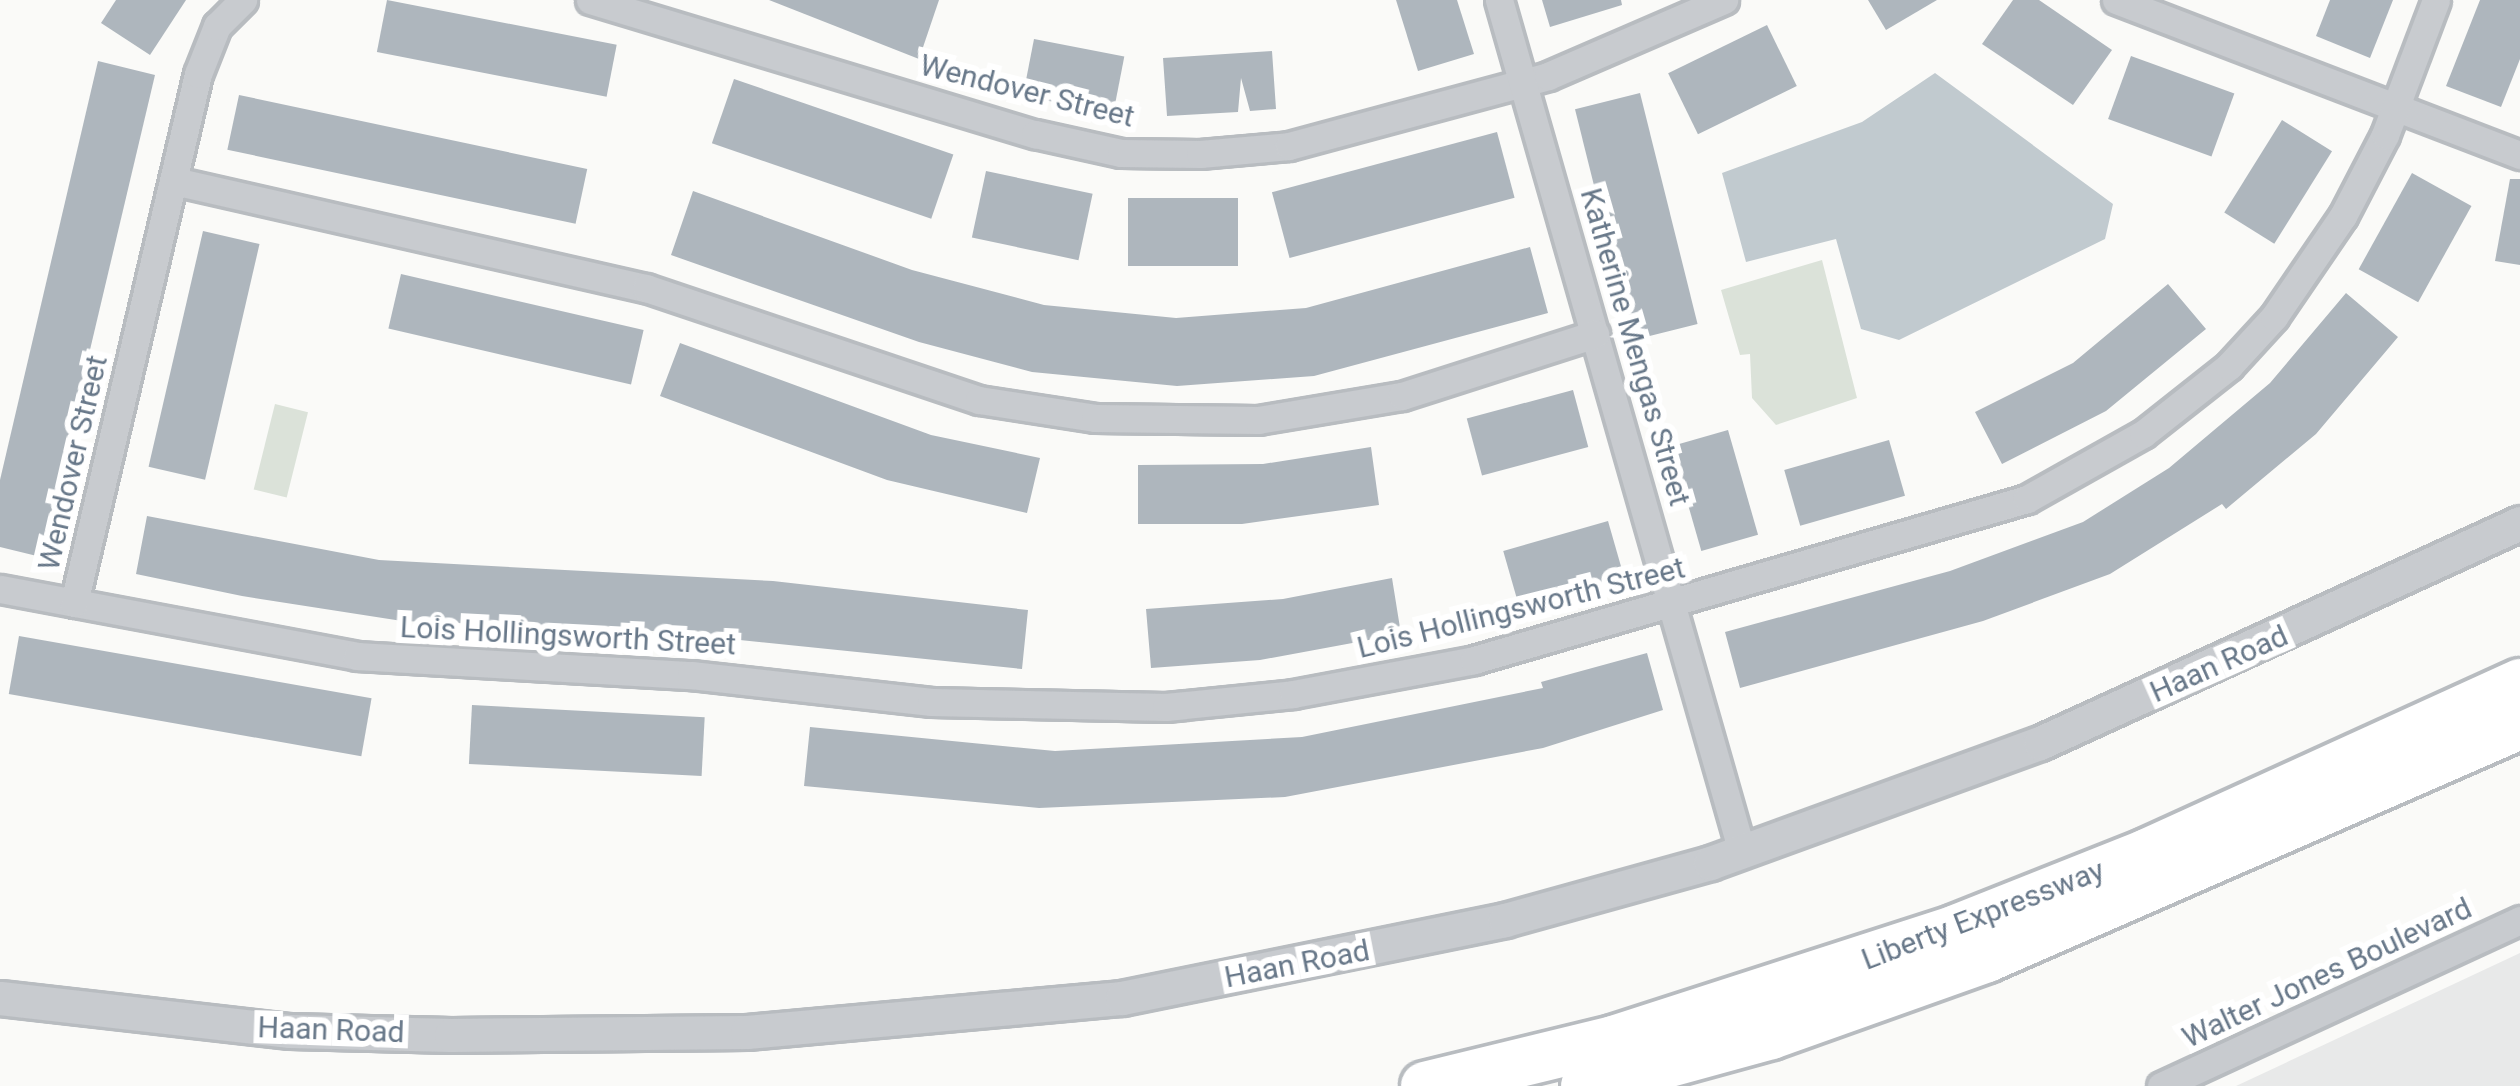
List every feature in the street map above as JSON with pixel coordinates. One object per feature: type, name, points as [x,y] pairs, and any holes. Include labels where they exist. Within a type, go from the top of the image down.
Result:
[{"type":"highway","name":"Liberty Expressway","points":[[1425,1086],[1613,1040],[1957,929],[2167,844],[2520,683]]},
{"type":"highway","name":"Liberty Expressway","points":[[1586,1086],[1771,1035],[1987,958],[2520,725]]},
{"type":"street","name":"Wendover Street","points":[[74,603],[198,74],[218,26],[243,0]]},
{"type":"street","name":"Wendover Street","points":[[590,0],[1121,153],[1288,146],[1526,82],[1637,43],[1724,0]]},
{"type":"street","name":"Katherine Mengas Street","points":[[1499,0],[1677,603],[1742,852]]},
{"type":"street","points":[[2116,0],[2520,155]]},
{"type":"street","name":"Lois Hollingsworth Street","points":[[0,590],[357,656],[1081,708],[1166,707],[1387,680],[1677,603],[2027,499],[2143,434],[2229,366],[2274,317],[2343,216],[2395,110],[2436,0]]},
{"type":"street","points":[[174,181],[646,288],[979,400],[1095,418],[1258,420],[1402,395],[1595,334]]},
{"type":"street","name":"Haan Road","points":[[0,998],[359,1033],[747,1032],[1122,998],[1306,964],[1505,920],[1742,852],[2040,743],[2520,523]]},
{"type":"street","name":"Walter Jones Boulevard","points":[[2161,1086],[2520,920]]},
{"type":"shaded area","points":[[1935,73],[2113,204],[2105,239],[1899,340],[1861,329],[1836,239],[1746,262],[1722,173],[1862,122]]},
{"type":"shaded area","points":[[1822,260],[1857,398],[1776,425],[1752,398],[1750,354],[1740,355],[1721,290]]},
{"type":"shaded area","points":[[275,404],[308,412],[287,498],[254,489]]},
{"type":"shaded area","points":[[2520,953],[2520,1086],[2236,1086]]},
{"type":"building","points":[[116,0],[186,0],[150,55],[101,23]]},
{"type":"building","points":[[387,0],[617,45],[607,97],[377,52]]},
{"type":"building","points":[[769,0],[939,0],[919,59]]},
{"type":"building","points":[[1396,0],[1457,0],[1474,54],[1418,71]]},
{"type":"building","points":[[1542,0],[1621,0],[1622,5],[1550,27]]},
{"type":"building","points":[[1868,0],[1937,0],[1886,30]]},
{"type":"building","points":[[2013,0],[2039,0],[2112,50],[2073,105],[1982,44]]},
{"type":"building","points":[[2330,0],[2393,0],[2370,58],[2316,36]]},
{"type":"building","points":[[2480,0],[2520,0],[2520,59],[2501,107],[2446,86]]},
{"type":"building","points":[[1767,25],[1797,86],[1698,134],[1668,73]]},
{"type":"building","points":[[1034,39],[1124,57],[1113,113],[1023,96]]},
{"type":"building","points":[[1272,51],[1276,109],[1250,111],[1241,78],[1238,112],[1167,116],[1163,58]]},
{"type":"building","points":[[2131,56],[2234,94],[2211,157],[2108,119]]},
{"type":"building","points":[[98,61],[155,75],[41,557],[0,547],[0,480]]},
{"type":"building","points":[[734,79],[953,155],[931,219],[712,143]]},
{"type":"building","points":[[1640,93],[1698,324],[1633,340],[1575,109]]},
{"type":"building","points":[[239,95],[587,169],[576,224],[227,150]]},
{"type":"building","points":[[2282,120],[2332,151],[2274,244],[2224,212]]},
{"type":"building","points":[[1497,132],[1515,198],[1290,258],[1272,192]]},
{"type":"building","points":[[986,171],[1093,194],[1078,260],[972,238]]},
{"type":"building","points":[[2412,173],[2471,206],[2418,302],[2359,269]]},
{"type":"building","points":[[2510,179],[2520,179],[2520,265],[2495,261]]},
{"type":"building","points":[[693,191],[912,270],[1044,305],[1176,318],[1306,308],[1530,247],[1548,313],[1314,376],[1177,386],[1032,372],[919,342],[671,255]]},
{"type":"building","points":[[1128,198],[1238,198],[1238,266],[1128,266]]},
{"type":"building","points":[[203,231],[260,244],[205,480],[149,467]]},
{"type":"building","points":[[401,274],[644,330],[631,385],[388,329]]},
{"type":"building","points":[[2168,284],[2206,329],[2106,411],[2002,464],[1975,412],[2073,363]]},
{"type":"building","points":[[2346,293],[2398,337],[2316,434],[2226,509],[2222,504],[2110,574],[1983,621],[1740,688],[1725,632],[1950,571],[2083,522],[2169,468],[2270,383]]},
{"type":"building","points":[[680,343],[931,435],[1040,458],[1027,513],[887,480],[660,396]]},
{"type":"building","points":[[1573,390],[1588,447],[1482,475],[1467,418]]},
{"type":"building","points":[[1728,430],[1758,535],[1701,551],[1671,446]]},
{"type":"building","points":[[1889,440],[1905,496],[1800,526],[1784,470]]},
{"type":"building","points":[[1371,447],[1379,505],[1242,524],[1138,524],[1138,465],[1263,464]]},
{"type":"building","points":[[147,516],[379,560],[773,581],[1028,610],[1022,669],[643,630],[402,621],[242,596],[136,574]]},
{"type":"building","points":[[1608,521],[1624,578],[1519,608],[1503,551]]},
{"type":"building","points":[[1392,578],[1401,634],[1260,660],[1151,668],[1146,609],[1283,599]]},
{"type":"building","points":[[19,636],[372,698],[361,756],[9,694]]},
{"type":"building","points":[[1647,653],[1663,710],[1543,748],[1285,797],[1039,808],[804,786],[810,727],[1055,751],[1302,737],[1543,688],[1541,682]]},
{"type":"building","points":[[472,705],[705,717],[702,776],[469,764]]}]
